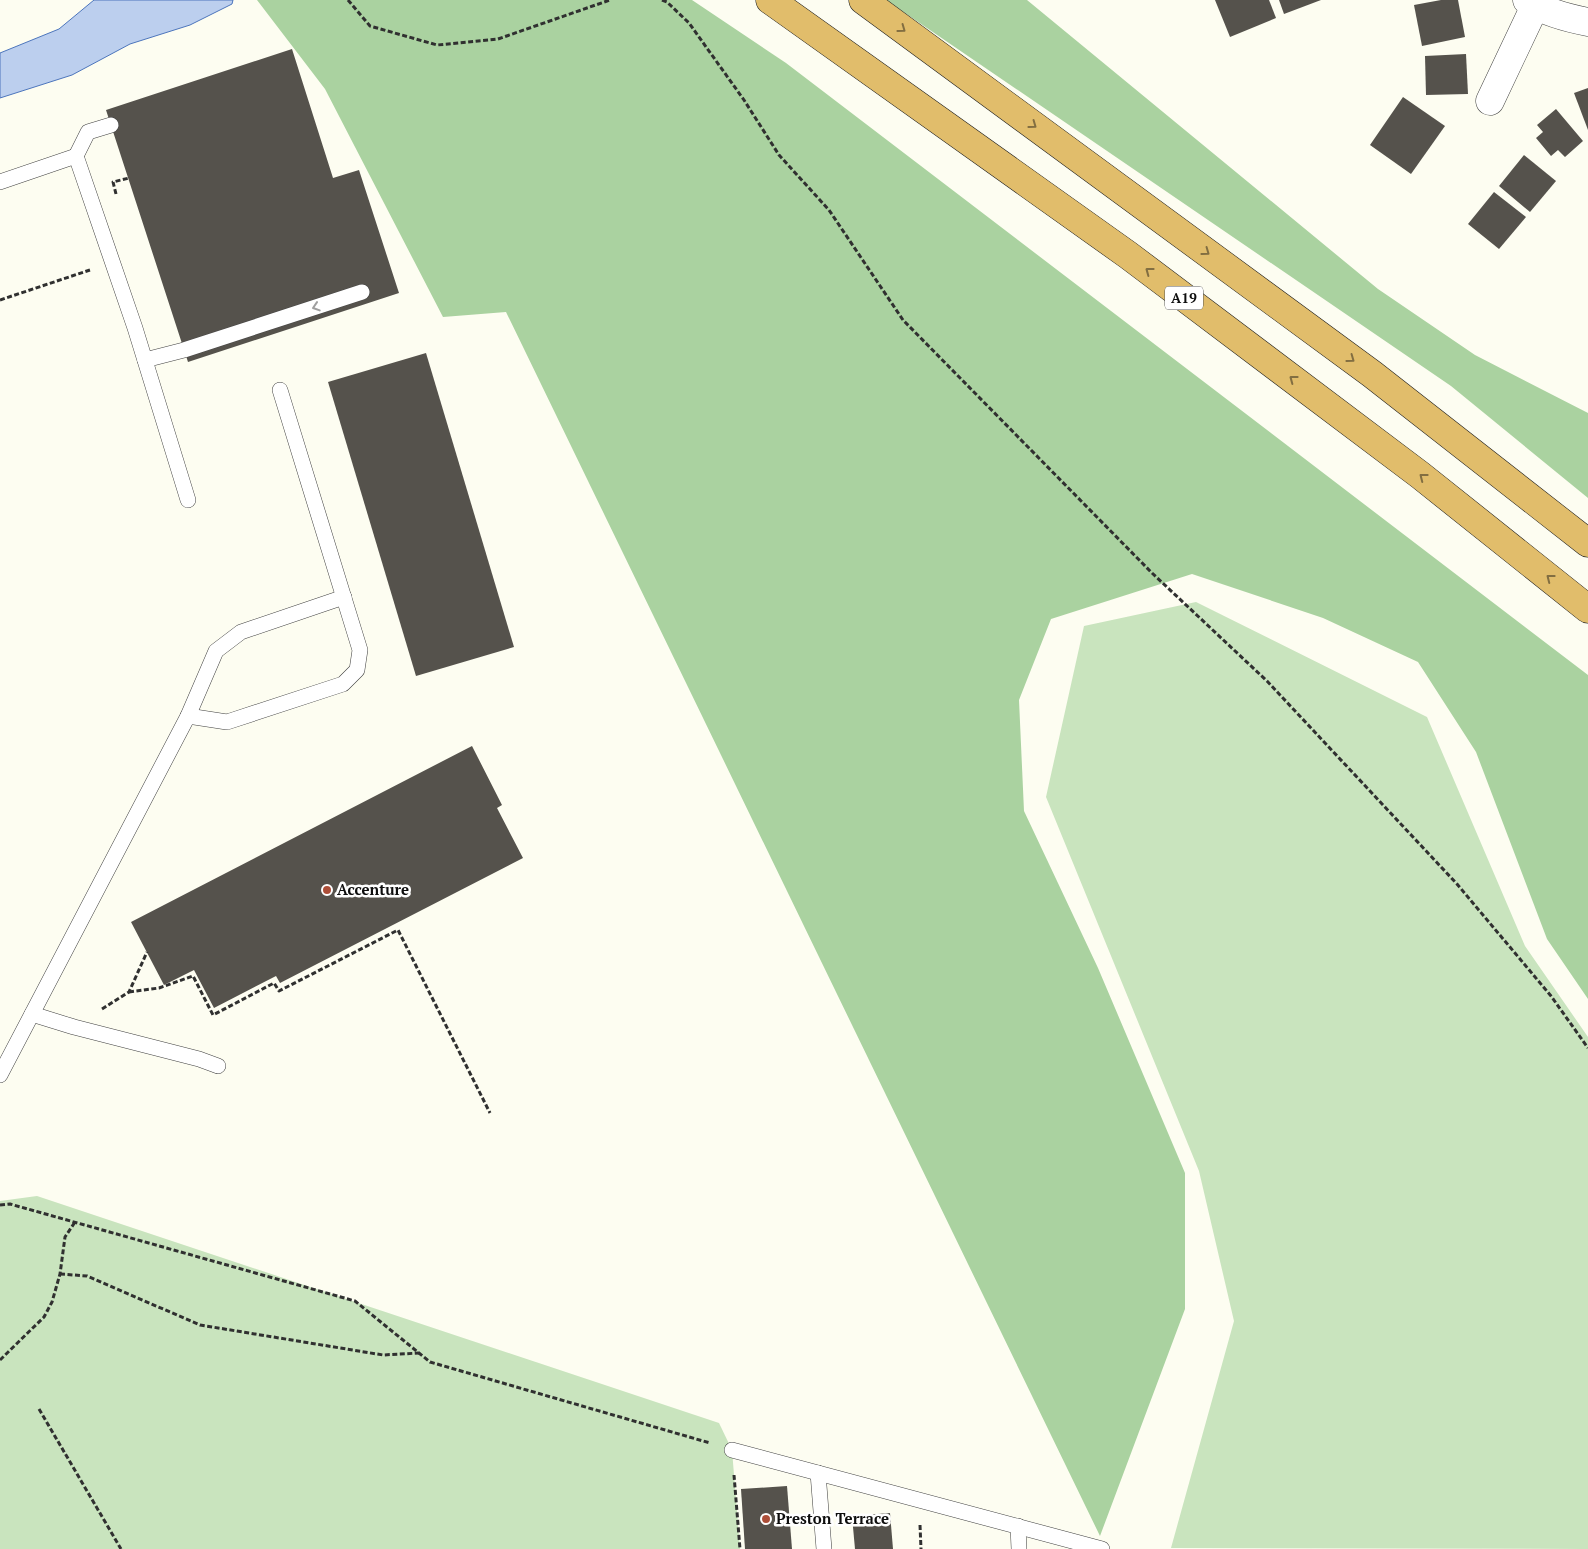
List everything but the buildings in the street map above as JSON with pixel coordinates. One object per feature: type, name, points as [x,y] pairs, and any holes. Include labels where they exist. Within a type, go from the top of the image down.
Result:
[{"type":"highway","name":"A19","points":[[770,0],[1128,255],[1420,475],[1588,609]]},
{"type":"highway","points":[[863,0],[1372,374],[1588,543]]},
{"type":"street","points":[[1490,101],[1531,3],[1570,19],[1588,22]]},
{"type":"lane","points":[[0,182],[76,156],[88,132],[111,125]]},
{"type":"lane","points":[[76,156],[145,360],[188,500]]},
{"type":"lane","points":[[145,360],[362,292]]},
{"type":"lane","points":[[188,716],[227,722],[343,684],[357,670],[360,650],[280,390]]},
{"type":"lane","points":[[0,1075],[188,716],[216,651],[241,632],[344,597]]},
{"type":"lane","points":[[32,1014],[218,1066]]},
{"type":"lane","points":[[732,1450],[1102,1549]]},
{"type":"lane","points":[[818,1473],[824,1549]]},
{"type":"lane","points":[[1018,1526],[1019,1549]]},
{"type":"path","points":[[348,0],[370,26],[437,45],[498,39],[610,0]]},
{"type":"path","points":[[662,0],[667,2],[689,23],[744,100],[779,155],[829,210],[903,320],[1152,573],[1274,688],[1457,884],[1551,996],[1588,1048]]},
{"type":"path","points":[[129,992],[159,988],[193,976],[213,1015],[274,983],[280,991],[398,930],[490,1113]]},
{"type":"path","points":[[0,1205],[10,1204],[355,1301],[430,1362],[732,1450],[740,1549]]},
{"type":"path","points":[[0,1360],[44,1316],[52,1302],[60,1274],[65,1238],[75,1222]]},
{"type":"path","points":[[60,1274],[87,1276],[200,1325],[383,1355],[419,1353]]},
{"type":"path","points":[[39,1409],[121,1549]]},
{"type":"green space","points":[[257,0],[692,0],[786,63],[1588,675],[1588,999],[1547,939],[1476,752],[1418,662],[1323,618],[1192,574],[1051,619],[1019,700],[1024,811],[1098,968],[1185,1173],[1185,1309],[1100,1536],[506,312],[443,317],[325,89]]},
{"type":"green space","points":[[886,0],[1027,0],[1378,289],[1475,355],[1588,413],[1588,498],[1451,386]]},
{"type":"green space","points":[[1196,602],[1427,717],[1525,946],[1588,1037],[1588,1549],[1171,1548],[1234,1321],[1199,1171],[1046,797],[1084,626]]},
{"type":"green space","points":[[37,1196],[719,1423],[732,1450],[740,1549],[0,1549],[0,1201]]},
{"type":"water","points":[[94,0],[233,0],[232,4],[190,25],[130,44],[72,75],[0,98],[0,53],[59,29]]},
{"type":"place","name":"Accenture","points":[[327,890]]},
{"type":"place","name":"Preston Terrace","points":[[766,1519]]}]
